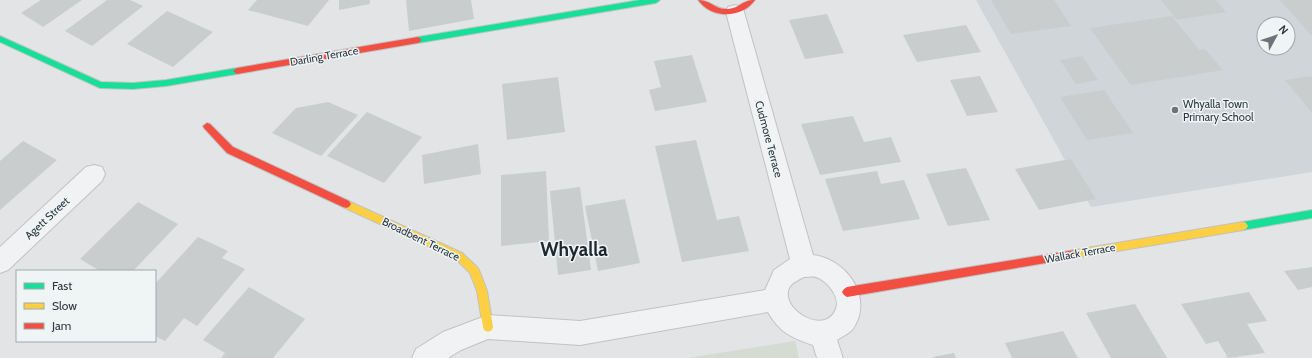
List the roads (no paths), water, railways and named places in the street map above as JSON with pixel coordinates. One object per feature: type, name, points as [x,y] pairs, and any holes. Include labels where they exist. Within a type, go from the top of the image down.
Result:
[{"type":"street","name":"Darling Terrace","points":[[0,39],[100,85],[133,86],[166,83],[656,0]]},
{"type":"street","points":[[702,0],[711,8],[718,11],[743,6]]},
{"type":"street","name":"Cudmore Terrace","points":[[743,6],[804,266]]},
{"type":"street","name":"Broadbent Terrace","points":[[207,126],[230,150],[459,256],[474,270],[482,290],[488,327]]},
{"type":"street","name":"Agett Street","points":[[0,262],[94,174]]},
{"type":"street","name":"Wallack Terrace","points":[[847,292],[1312,214]]},
{"type":"street","points":[[804,266],[822,268],[833,274],[842,282],[847,292],[849,303],[848,314],[842,323],[833,330],[822,334],[810,333],[797,329],[786,321],[779,311],[776,299],[777,288],[782,278],[790,271],[804,266]]},
{"type":"street","points":[[425,358],[452,341],[488,327],[580,333],[776,299]]},
{"type":"street","points":[[822,334],[830,358]]},
{"type":"place","name":"Whyalla Town Primary School","points":[[1175,110]]},
{"type":"district","name":"Whyalla","points":[[574,249]]}]
